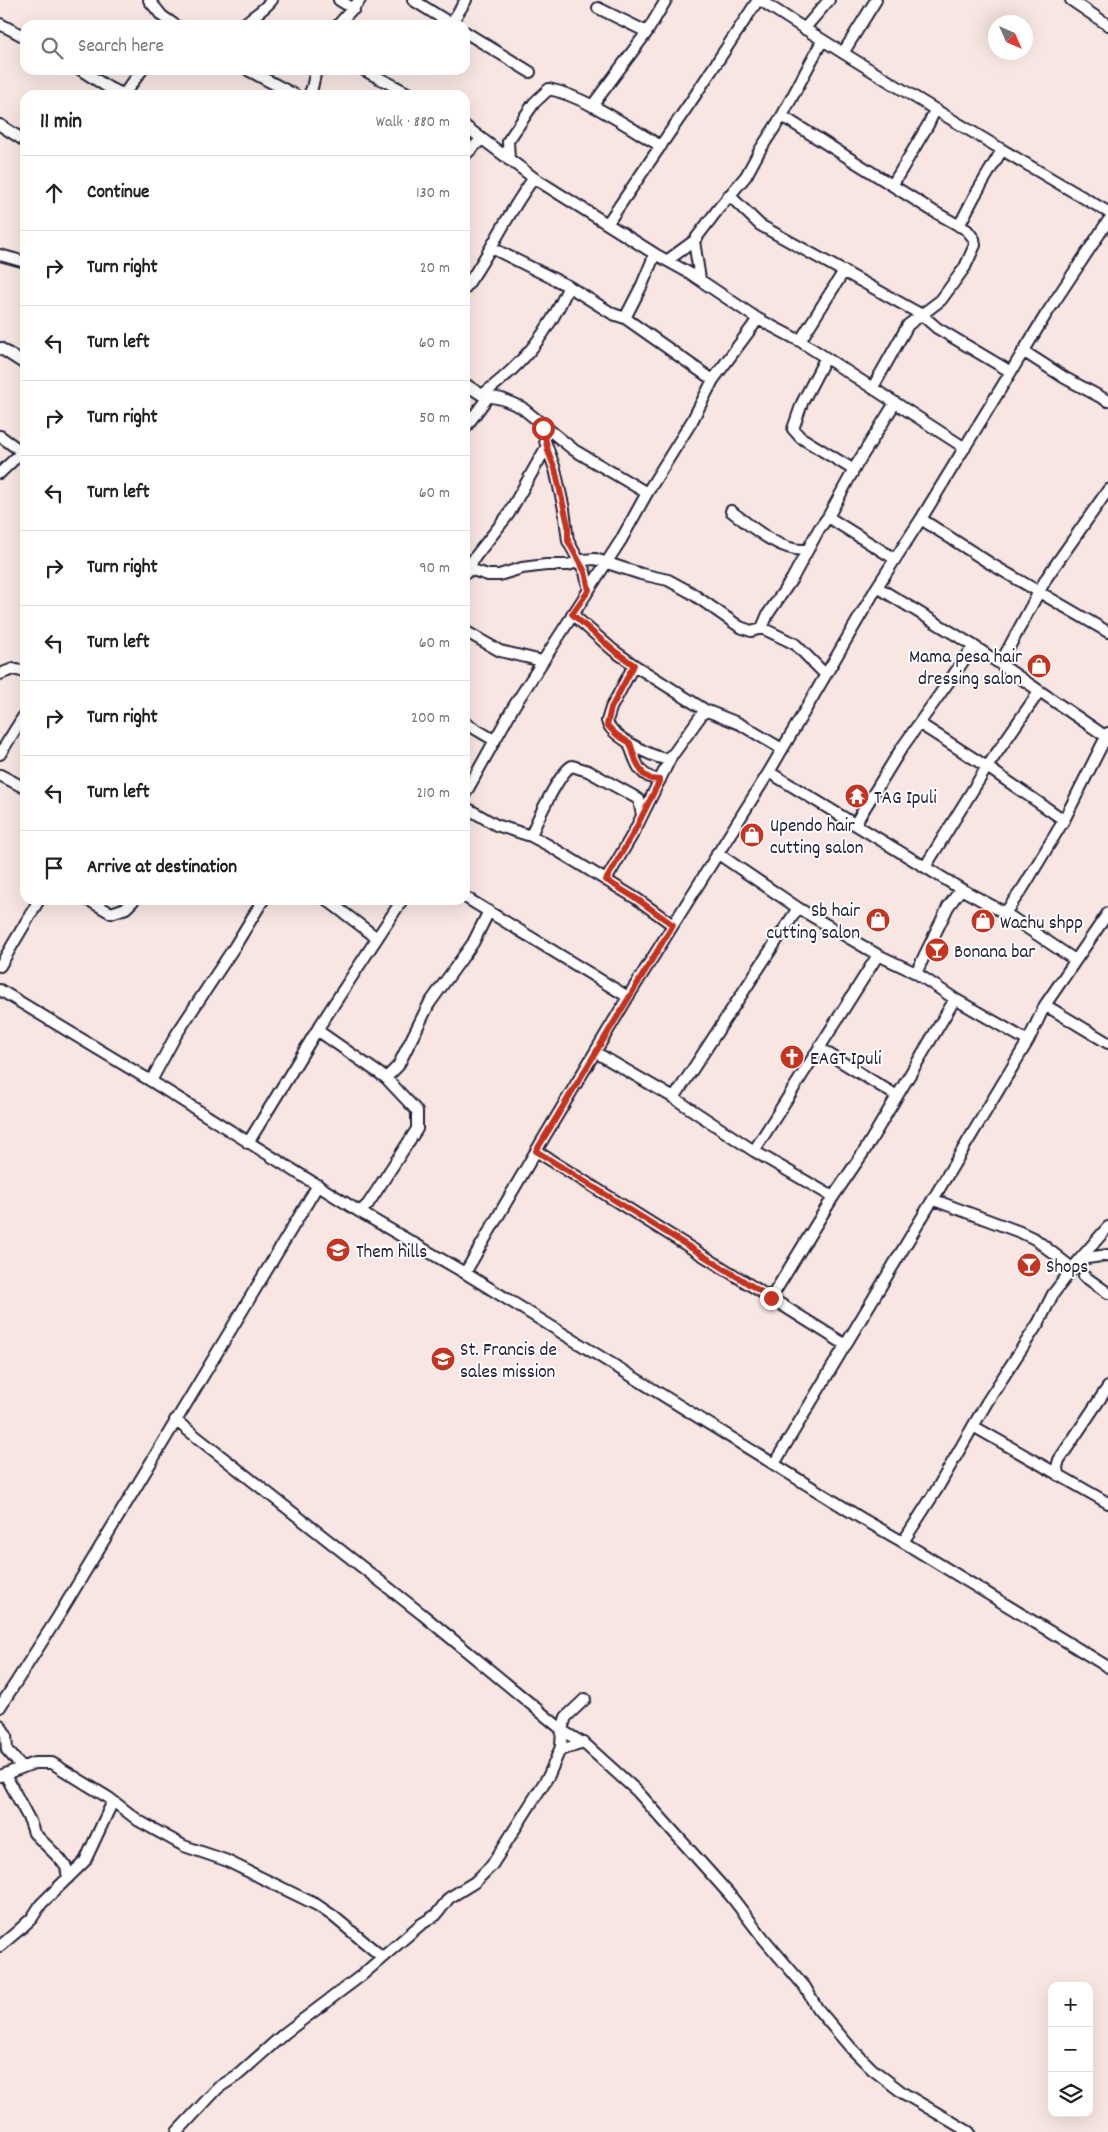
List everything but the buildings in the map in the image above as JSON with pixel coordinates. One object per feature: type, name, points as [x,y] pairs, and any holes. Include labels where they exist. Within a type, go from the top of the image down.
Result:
[{"type":"street","points":[[149,0],[167,20]]},
{"type":"street","points":[[248,20],[265,8],[272,0]]},
{"type":"street","points":[[339,0],[357,4],[343,20]]},
{"type":"street","points":[[413,0],[446,20]]},
{"type":"street","points":[[454,20],[466,0]]},
{"type":"street","points":[[592,106],[647,32],[666,0]]},
{"type":"street","points":[[607,224],[759,0],[935,110],[1108,212]]},
{"type":"street","points":[[804,29],[830,0]]},
{"type":"street","points":[[843,53],[876,0]]},
{"type":"street","points":[[1070,0],[1108,25]]},
{"type":"street","points":[[598,8],[647,32]]},
{"type":"street","points":[[0,24],[20,34]]},
{"type":"street","points":[[470,35],[530,72]]},
{"type":"street","points":[[668,260],[694,241],[746,176],[782,116],[822,41]]},
{"type":"street","points":[[88,75],[114,90]]},
{"type":"street","points":[[128,90],[138,75]]},
{"type":"street","points":[[257,75],[286,90]]},
{"type":"street","points":[[311,90],[315,75]]},
{"type":"street","points":[[372,75],[396,90]]},
{"type":"street","points":[[509,160],[508,141],[534,103],[549,89],[592,106],[661,146]]},
{"type":"street","points":[[893,184],[935,110]]},
{"type":"street","points":[[782,116],[959,226],[971,234],[974,239],[975,245],[971,257],[947,293],[922,315],[912,320],[906,327],[873,387]]},
{"type":"street","points":[[0,125],[20,138]]},
{"type":"street","points":[[470,130],[534,178],[655,254],[700,279],[758,319],[800,341],[825,359],[873,387],[965,448]]},
{"type":"street","points":[[470,150],[482,139]]},
{"type":"street","points":[[959,226],[1002,150]]},
{"type":"street","points":[[470,281],[492,248],[499,231],[534,178]]},
{"type":"street","points":[[729,195],[760,225],[922,315],[937,328],[1011,372]]},
{"type":"street","points":[[465,1273],[628,997],[769,772],[877,587],[965,448],[1023,351],[1108,221]]},
{"type":"street","points":[[694,241],[700,279]]},
{"type":"street","points":[[492,248],[568,286],[568,288],[589,298],[614,314],[625,318],[713,380]]},
{"type":"street","points":[[0,254],[20,260]]},
{"type":"street","points":[[625,318],[642,286],[655,254]]},
{"type":"street","points":[[800,341],[844,271]]},
{"type":"street","points":[[470,420],[485,396],[527,356],[554,317],[568,288]]},
{"type":"street","points":[[470,785],[494,740],[542,660],[606,564],[692,421],[713,380],[758,319]]},
{"type":"street","points":[[0,348],[20,361]]},
{"type":"street","points":[[1023,351],[1065,378],[1108,401]]},
{"type":"street","points":[[825,359],[802,403],[793,429],[800,437],[854,470]]},
{"type":"street","points":[[470,387],[485,396],[502,399],[521,407],[574,450],[647,493]]},
{"type":"street","points":[[762,628],[768,614],[792,579],[818,529],[828,517],[895,402]]},
{"type":"street","points":[[543,423],[547,446],[555,469],[568,525],[568,541],[580,560],[589,590]]},
{"type":"street","points":[[0,436],[20,448]]},
{"type":"street","points":[[470,568],[508,514],[547,446]]},
{"type":"street","points":[[0,473],[20,455]]},
{"type":"street","points":[[1000,664],[1038,590],[1108,490]]},
{"type":"street","points":[[731,511],[778,543],[796,549],[807,550]]},
{"type":"street","points":[[828,517],[894,560]]},
{"type":"street","points":[[921,519],[992,564],[1108,632]]},
{"type":"street","points":[[470,572],[499,575],[522,568],[568,565],[580,560],[591,559],[668,580],[690,592],[747,630],[762,628],[798,647],[825,674]]},
{"type":"street","points":[[877,587],[974,646],[1039,692],[1107,736],[1064,820],[1023,888],[1005,913]]},
{"type":"street","points":[[572,614],[613,650],[634,665],[704,710],[740,724],[782,749]]},
{"type":"street","points":[[470,634],[500,651],[542,660]]},
{"type":"street","points":[[855,824],[901,749],[974,646]]},
{"type":"street","points":[[634,665],[611,708],[607,721],[610,728],[617,735],[630,743],[662,758],[671,757]]},
{"type":"street","points":[[0,674],[13,669],[20,671]]},
{"type":"street","points":[[925,867],[986,766],[1039,692]]},
{"type":"street","points":[[606,880],[671,757],[704,710]]},
{"type":"street","points":[[0,754],[20,722]]},
{"type":"street","points":[[920,724],[986,766],[1064,820]]},
{"type":"street","points":[[470,726],[494,740]]},
{"type":"street","points":[[630,743],[641,772],[649,778],[660,780]]},
{"type":"street","points":[[531,836],[560,778],[567,768],[572,766],[588,771],[635,797],[639,800],[642,815]]},
{"type":"street","points":[[769,772],[925,867],[1005,913],[1075,960]]},
{"type":"street","points":[[0,775],[20,785]]},
{"type":"street","points":[[470,810],[496,824],[531,836],[637,899],[673,925]]},
{"type":"street","points":[[717,853],[798,908],[878,955],[916,973],[955,999],[1028,1040]]},
{"type":"street","points":[[916,973],[948,906],[961,888]]},
{"type":"street","points":[[470,900],[628,997]]},
{"type":"street","points":[[0,966],[36,905]]},
{"type":"street","points":[[97,905],[111,913],[126,908],[129,905]]},
{"type":"street","points":[[151,1081],[176,1035],[260,905]]},
{"type":"street","points":[[334,905],[377,938]]},
{"type":"street","points":[[248,1143],[317,1030],[399,905]]},
{"type":"street","points":[[674,1098],[798,908]]},
{"type":"street","points":[[386,1078],[398,1066],[429,1004],[473,943],[489,911]]},
{"type":"street","points":[[774,1464],[934,1200],[1028,1040],[1045,1005],[1108,913]]},
{"type":"street","points":[[754,1151],[878,955]]},
{"type":"street","points":[[0,990],[151,1081],[360,1212],[465,1273],[861,1518],[904,1542],[1108,1667]]},
{"type":"street","points":[[771,1298],[865,1150],[955,999]]},
{"type":"street","points":[[1045,1005],[1108,1043]]},
{"type":"street","points":[[317,1030],[386,1078],[415,1106],[418,1119],[417,1129],[368,1204],[360,1212]]},
{"type":"street","points":[[819,1048],[897,1096]]},
{"type":"street","points":[[595,1052],[674,1098],[754,1151],[833,1198]]},
{"type":"street","points":[[536,1151],[846,1345]]},
{"type":"street","points":[[0,1707],[56,1620],[174,1420],[318,1185]]},
{"type":"street","points":[[934,1200],[1035,1239],[1072,1268]]},
{"type":"street","points":[[904,1542],[973,1426],[1039,1322],[1053,1294],[1080,1258],[1108,1227]]},
{"type":"street","points":[[1080,1258],[1108,1255]]},
{"type":"street","points":[[1084,1276],[1108,1293]]},
{"type":"street","points":[[1058,1475],[1057,1467],[1059,1460],[1108,1389]]},
{"type":"street","points":[[174,1420],[423,1615],[562,1729],[584,1743],[636,1791],[730,1895],[764,1939],[806,1987],[817,2008],[851,2048],[872,2069],[903,2093],[969,2132]]},
{"type":"street","points":[[973,1426],[1108,1503]]},
{"type":"street","points":[[1043,1466],[1050,1466],[1059,1460]]},
{"type":"street","points":[[177,2132],[218,2088],[239,2074],[282,2036],[362,1975],[381,1956],[420,1924],[432,1918],[450,1898],[475,1882],[492,1865],[526,1809],[541,1789],[560,1750],[562,1729],[566,1717],[585,1699]]},
{"type":"street","points":[[0,1725],[6,1735],[7,1750],[22,1767]]},
{"type":"street","points":[[560,1750],[584,1743]]},
{"type":"street","points":[[68,1878],[66,1867],[60,1859],[34,1833],[30,1821],[2,1774],[34,1763],[52,1763],[139,1821],[184,1846],[225,1860],[317,1905],[381,1956]]},
{"type":"street","points":[[0,1946],[10,1940],[41,1904],[85,1861],[113,1802]]},
{"type":"place","name":"Mama pesa hair dressing salon","points":[[1039,666]]},
{"type":"place","name":"TAG Ipuli","points":[[857,796]]},
{"type":"place","name":"Upendo hair cutting salon","points":[[752,835]]},
{"type":"place","name":"Sb hair cutting salon","points":[[878,920]]},
{"type":"place","name":"Wachu shpp","points":[[983,921]]},
{"type":"place","name":"Bonana bar","points":[[937,950]]},
{"type":"place","name":"EAGT Ipuli","points":[[792,1057]]},
{"type":"place","name":"Them hills","points":[[338,1250]]},
{"type":"place","name":"Shops","points":[[1029,1265]]},
{"type":"place","name":"St. Francis de sales mission","points":[[443,1359]]},
{"type":"route","points":[[543,428],[568,525],[568,541],[580,560],[589,590],[572,614],[613,650],[634,665],[608,714],[607,725],[617,735],[630,743],[641,772],[651,779],[660,780],[634,832],[606,880],[637,899],[673,925],[536,1151],[771,1298]]}]
